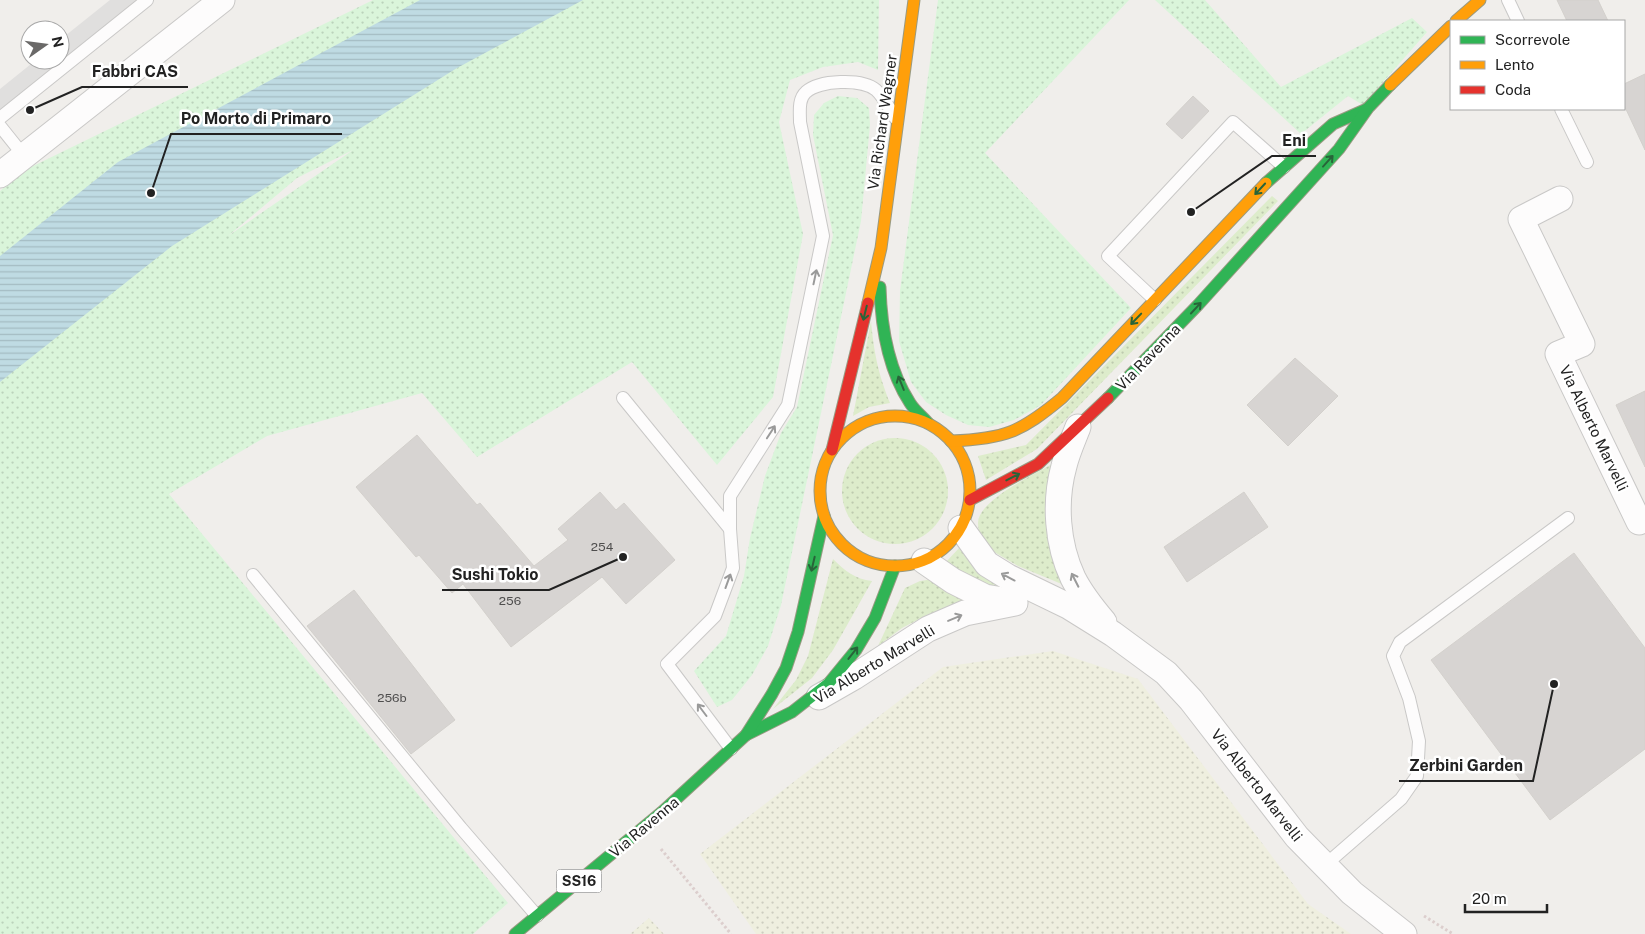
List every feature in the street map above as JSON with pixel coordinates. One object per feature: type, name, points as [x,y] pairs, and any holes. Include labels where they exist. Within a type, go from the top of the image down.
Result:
[{"type":"main road","name":"Via Richard Wagner","points":[[832,450],[881,248],[914,0]]},
{"type":"main road","points":[[1457,20],[1480,0]]},
{"type":"main road","name":"Via Ravenna","points":[[951,440],[1000,438],[1024,428],[1062,398],[1270,179],[1294,177],[1339,150],[1368,108],[1407,67],[1450,27]]},
{"type":"main road","name":"Via Ravenna","points":[[970,500],[1038,464],[1101,405],[1198,305],[1333,124],[1368,108]]},
{"type":"main road","name":"Via Richard Wagner","points":[[881,248],[880,308],[883,334],[903,390],[912,406],[928,423]]},
{"type":"main road","name":"Via Ravenna","points":[[891,415],[910,417],[928,423],[951,440],[967,466],[971,484],[970,500],[961,528],[941,552],[924,561],[905,566],[895,566],[872,563],[858,557],[842,545],[832,532],[824,516],[820,500],[820,484],[824,466],[832,450],[843,436],[858,425],[891,415]]},
{"type":"main road","name":"Via Ravenna","points":[[515,934],[643,828],[746,735],[786,668],[798,632],[824,516]]},
{"type":"main road","name":"Via Ravenna","points":[[746,735],[792,712],[829,682],[856,650],[875,618],[895,566]]},
{"type":"street","points":[[0,175],[212,3]]},
{"type":"street","name":"Via Alberto Marvelli","points":[[1560,199],[1521,219],[1582,344],[1558,354],[1639,522],[1645,519]]},
{"type":"street","name":"Via Alberto Marvelli","points":[[1078,426],[1064,466],[1058,498],[1059,526],[1073,578],[1089,604],[1113,634]]},
{"type":"street","name":"Via Alberto Marvelli","points":[[961,528],[986,564],[1008,577],[1068,606],[1113,634],[1166,673],[1191,700],[1297,837],[1324,866],[1373,911],[1404,934]]},
{"type":"street","name":"Via Alberto Marvelli","points":[[924,561],[953,581],[985,597],[1015,603],[1068,606]]},
{"type":"street","name":"Via Alberto Marvelli","points":[[792,712],[854,677],[928,629],[966,613],[1015,603]]},
{"type":"lane","points":[[0,118],[147,0]]},
{"type":"lane","points":[[1508,0],[1518,20]]},
{"type":"lane","points":[[731,749],[667,664],[715,616],[733,568],[730,496],[788,405],[823,236],[800,122],[799,108],[801,98],[806,92],[818,86],[841,82],[861,83],[876,90],[898,121]]},
{"type":"lane","points":[[1561,110],[1587,162]]},
{"type":"lane","points":[[1155,300],[1108,256],[1233,122],[1294,177]]},
{"type":"lane","points":[[0,126],[24,156]]},
{"type":"lane","points":[[623,398],[730,528]]},
{"type":"lane","points":[[1324,866],[1401,799],[1417,776],[1419,741],[1408,698],[1393,656],[1400,642],[1568,518]]},
{"type":"lane","points":[[253,575],[461,828],[537,916]]},
{"type":"path","points":[[643,828],[731,934]]},
{"type":"path","points":[[1420,913],[1453,934]]},
{"type":"green space","points":[[373,0],[879,0],[878,70],[858,62],[823,67],[790,80],[779,122],[803,234],[773,397],[717,465],[632,362],[477,457],[422,393],[267,436],[169,494],[508,903],[473,934],[0,934],[0,191],[25,170]],"holes":[[[353,150],[228,236],[297,178]]]},
{"type":"green space","points":[[938,0],[1129,0],[985,153],[1131,308],[1041,405],[1014,420],[989,427],[968,425],[946,415],[926,402],[911,382],[899,341],[900,291]]},
{"type":"green space","points":[[1155,0],[1205,0],[1281,87],[1412,18],[1427,32],[1363,105],[1348,96],[1301,134]]},
{"type":"green space","points":[[838,96],[857,98],[869,108],[870,125],[861,221],[781,605],[768,646],[752,675],[732,700],[717,707],[694,671],[726,636],[744,576],[750,538],[765,476],[781,433],[797,407],[833,235],[813,135],[814,115],[824,103]]},
{"type":"green space","points":[[1272,196],[1278,201],[1037,449],[986,480],[978,456],[1026,445]]},
{"type":"green space","points":[[871,321],[877,363],[890,403],[869,407],[853,416]]},
{"type":"green space","points":[[895,438],[915,442],[932,454],[944,471],[948,491],[944,511],[932,528],[915,540],[895,544],[875,540],[858,528],[846,511],[842,491],[846,471],[858,454],[875,442]]},
{"type":"green space","points":[[1052,464],[1069,587],[1018,566],[984,546],[978,526],[980,514],[997,497]]},
{"type":"green space","points":[[961,546],[1029,595],[989,587],[945,563]]},
{"type":"green space","points":[[833,559],[851,574],[872,581],[833,650],[812,678],[773,709],[796,680],[808,656]]},
{"type":"green space","points":[[934,579],[976,603],[931,613],[902,628],[878,646],[905,588],[920,581]]},
{"type":"green space","points":[[1053,651],[1138,679],[1308,904],[1351,934],[756,934],[700,854],[943,667]]},
{"type":"green space","points":[[649,918],[664,934],[630,934]]},
{"type":"shaded area","points":[[110,0],[139,0],[70,55],[70,32]]},
{"type":"shaded area","points":[[24,70],[51,70],[0,111],[0,89]]},
{"type":"water","points":[[420,0],[583,0],[457,68],[172,246],[0,382],[0,256],[118,162]]},
{"type":"building","points":[[1557,0],[1598,0],[1608,20],[1567,20]]},
{"type":"building","points":[[1645,74],[1645,150],[1625,107],[1625,84]]},
{"type":"building","points":[[1193,96],[1209,111],[1182,139],[1166,124]]},
{"type":"building","points":[[1295,358],[1338,396],[1288,446],[1247,405]]},
{"type":"building","points":[[1645,391],[1645,467],[1616,405]]},
{"type":"building","points":[[417,435],[477,505],[480,503],[534,566],[568,540],[558,529],[600,492],[616,510],[624,503],[675,560],[626,604],[602,577],[511,647],[463,584],[452,593],[419,555],[416,557],[356,487]]},
{"type":"building","points":[[1244,492],[1268,527],[1187,582],[1164,547]]},
{"type":"building","points":[[1574,553],[1645,648],[1645,749],[1550,820],[1431,660]]},
{"type":"building","points":[[354,590],[455,720],[411,754],[307,626]]},
{"type":"traffic: fast","points":[[1108,398],[1198,305],[1339,149],[1368,108],[1390,85]]},
{"type":"traffic: fast","points":[[1266,183],[1333,124],[1367,109]]},
{"type":"traffic: fast","points":[[880,287],[884,332],[891,362],[902,390],[916,411],[928,423]]},
{"type":"traffic: fast","points":[[515,934],[662,812],[746,735],[786,668],[798,632],[824,516]]},
{"type":"traffic: fast","points":[[746,735],[792,712],[829,683],[856,650],[875,618],[895,566]]},
{"type":"traffic: slow","points":[[868,303],[881,248],[914,0]]},
{"type":"traffic: slow","points":[[1457,20],[1480,0]]},
{"type":"traffic: slow","points":[[1390,85],[1450,27]]},
{"type":"traffic: slow","points":[[951,441],[985,438],[1011,432],[1048,410],[1062,398],[1266,183]]},
{"type":"traffic: slow","points":[[895,416],[910,417],[924,421],[937,428],[948,438],[958,449],[965,462],[969,476],[970,491],[969,506],[965,520],[958,533],[948,544],[937,554],[924,561],[910,565],[895,566],[880,565],[866,561],[853,554],[842,544],[832,533],[825,520],[821,506],[820,491],[821,476],[825,462],[832,449],[842,438],[853,428],[866,421],[880,417],[895,416]]},
{"type":"traffic: jam","points":[[832,450],[868,303]]},
{"type":"traffic: jam","points":[[970,500],[1038,464],[1108,398]]},
{"type":"place","name":"Fabbri CAS","points":[[30,110]]},
{"type":"place","name":"Po Morto di Primaro","points":[[151,193]]},
{"type":"place","name":"Eni","points":[[1191,212]]},
{"type":"place","name":"Sushi Tokio","points":[[623,557]]},
{"type":"place","name":"Zerbini Garden","points":[[1554,684]]}]
